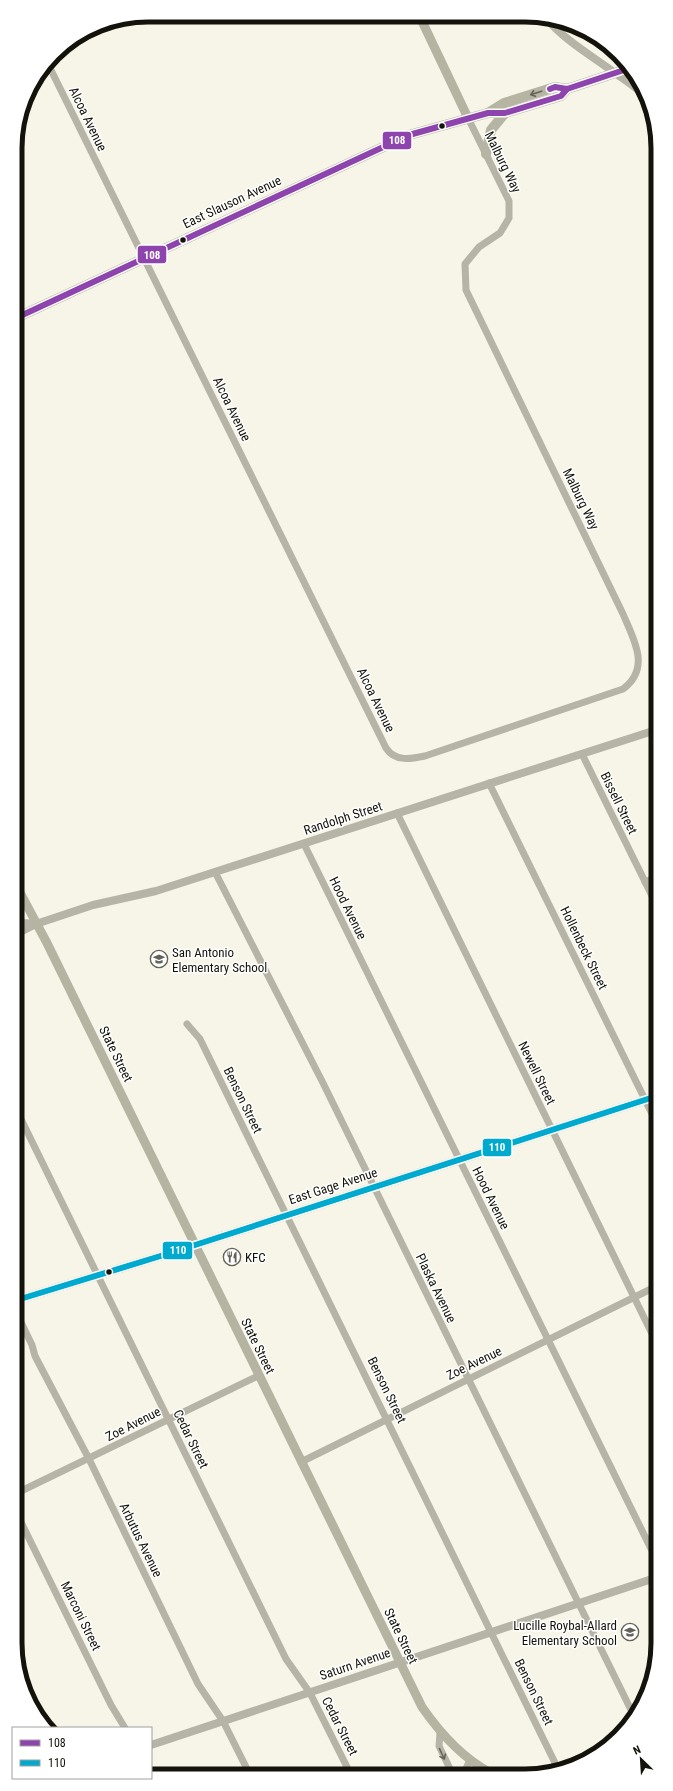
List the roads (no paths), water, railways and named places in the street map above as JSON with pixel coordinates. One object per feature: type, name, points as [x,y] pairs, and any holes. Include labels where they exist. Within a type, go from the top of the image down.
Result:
[{"type":"main road","points":[[422,22],[465,119]]},
{"type":"main road","points":[[488,113],[504,103],[555,87],[567,89],[624,70]]},
{"type":"main road","points":[[488,113],[505,113],[561,96],[567,89]]},
{"type":"main road","name":"East Slauson Avenue","points":[[22,315],[409,135],[488,113]]},
{"type":"main road","points":[[486,154],[491,130],[505,113]]},
{"type":"main road","name":"State Street","points":[[22,897],[46,941],[258,1376],[422,1707],[440,1733],[470,1760],[485,1769]]},
{"type":"main road","name":"East Gage Avenue","points":[[22,1298],[651,1098]]},
{"type":"street","points":[[551,24],[569,40],[635,86]]},
{"type":"street","name":"Alcoa Avenue","points":[[50,69],[386,748],[393,755],[402,759]]},
{"type":"street","name":"Malburg Way","points":[[402,759],[425,756],[623,689],[632,683],[638,673],[638,651],[623,614],[466,290],[465,264],[479,247],[500,233],[510,218],[509,201],[486,154],[465,119]]},
{"type":"street","name":"Randolph Street","points":[[22,931],[36,924],[93,906],[156,891],[651,732]]},
{"type":"street","name":"Bissell Street","points":[[582,754],[651,894]]},
{"type":"street","name":"Hollenbeck Street","points":[[489,783],[651,1112]]},
{"type":"street","name":"Newell Street","points":[[397,813],[651,1332]]},
{"type":"street","name":"Hood Avenue","points":[[304,844],[651,1549]]},
{"type":"street","name":"Plaska Avenue","points":[[214,872],[323,1083],[631,1710]]},
{"type":"street","points":[[645,882],[651,879]]},
{"type":"street","name":"Randolph Street","points":[[22,923],[36,924]]},
{"type":"street","name":"Benson Street","points":[[187,1024],[200,1039],[557,1765]]},
{"type":"street","name":"Cedar Street","points":[[22,1121],[286,1659],[310,1692],[348,1769]]},
{"type":"street","name":"Zoe Avenue","points":[[301,1462],[651,1289]]},
{"type":"street","name":"Arbutus Avenue","points":[[22,1324],[32,1345],[35,1356],[89,1459],[198,1684],[223,1721],[247,1769]]},
{"type":"street","name":"Zoe Avenue","points":[[22,1490],[258,1376]]},
{"type":"street","name":"Marconi Street","points":[[22,1524],[111,1705],[124,1727]]},
{"type":"street","name":"Saturn Avenue","points":[[152,1745],[491,1631],[651,1580]]},
{"type":"street","points":[[440,1733],[439,1746],[450,1769]]},
{"type":"street","points":[[466,1769],[470,1760]]},
{"type":"place","name":"San Antonio Elementary School","points":[[159,959]]},
{"type":"place","name":"KFC","points":[[232,1257]]},
{"type":"place","name":"Lucille Roybal-Allard Elementary School","points":[[630,1632]]}]
